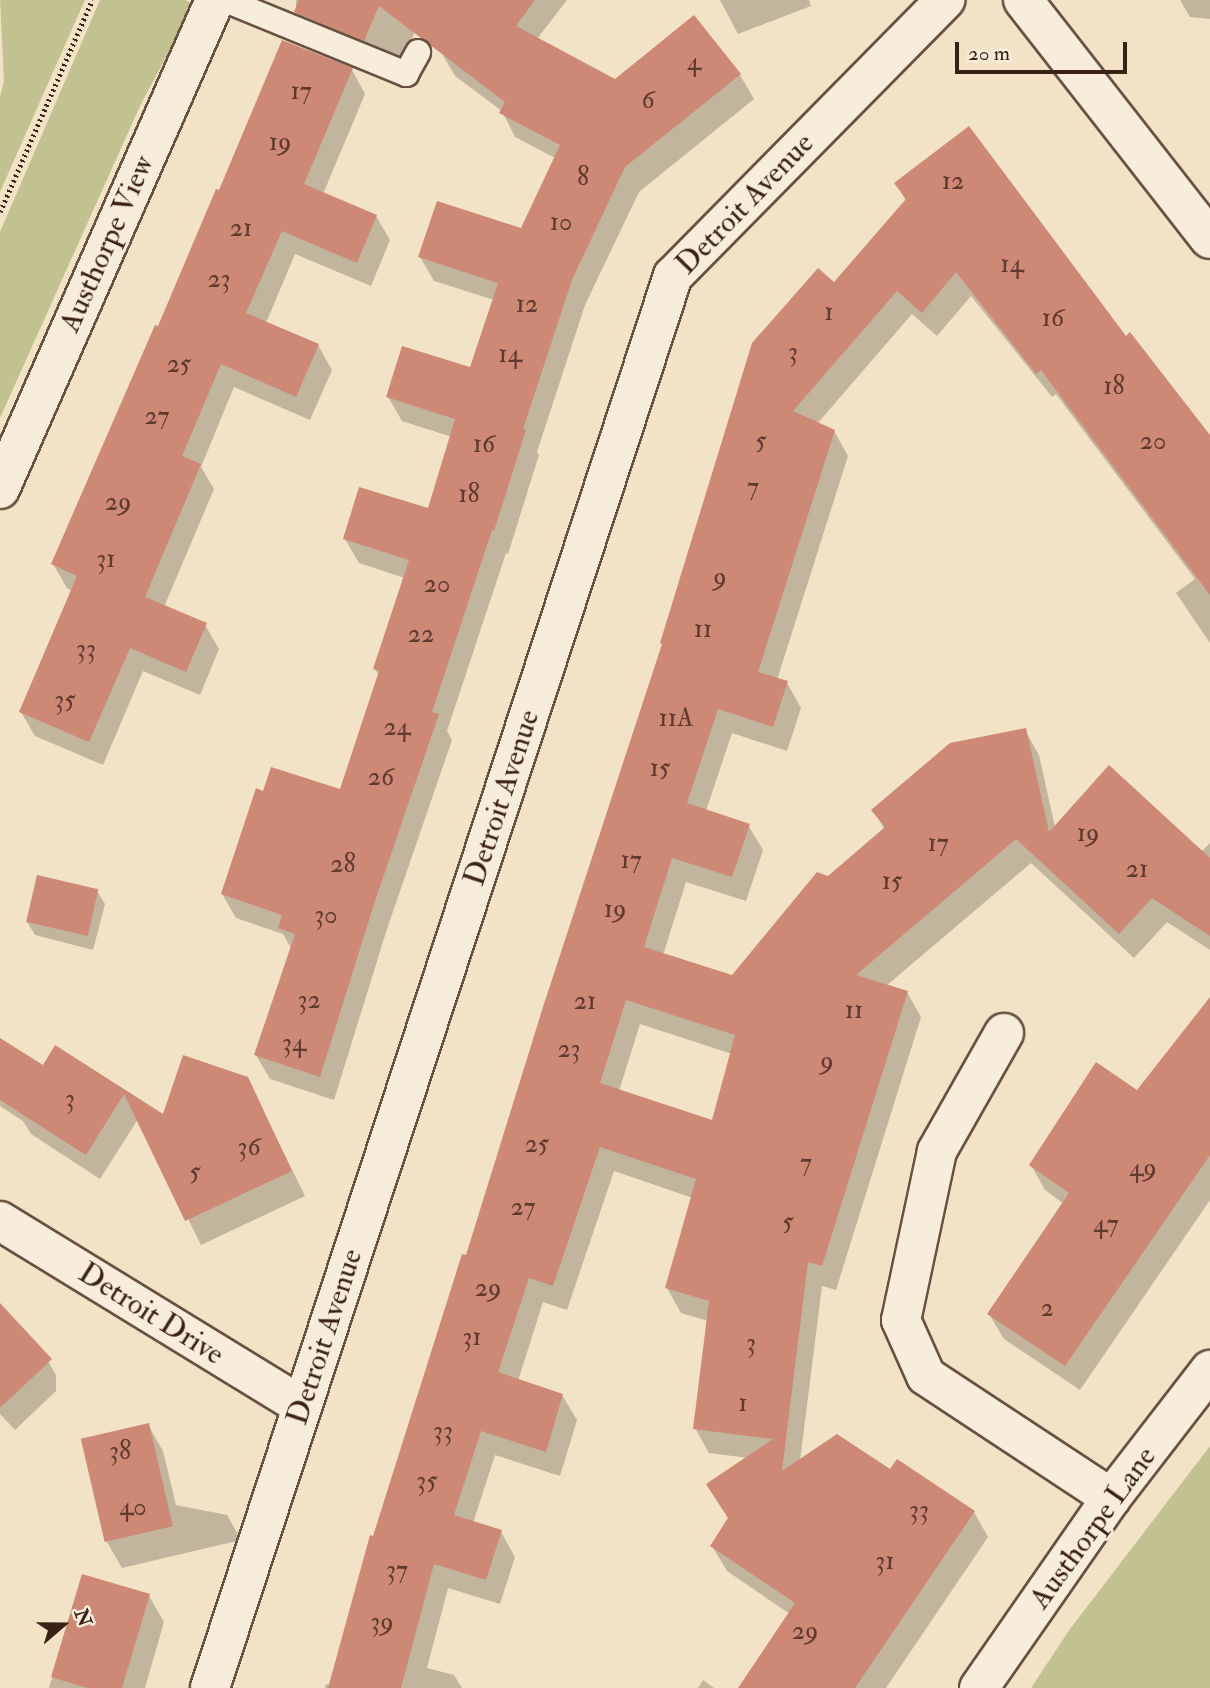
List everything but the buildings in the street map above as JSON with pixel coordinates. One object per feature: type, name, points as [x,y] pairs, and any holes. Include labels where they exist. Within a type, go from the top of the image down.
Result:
[{"type":"street","name":"Austhorpe View","points":[[0,489],[215,0]]},
{"type":"street","name":"Detroit Avenue","points":[[210,1688],[673,276],[945,0]]},
{"type":"street","points":[[1023,0],[1203,214]]},
{"type":"street","points":[[1004,1033],[937,1151],[901,1320],[926,1376],[1111,1498]]},
{"type":"street","name":"Detroit Drive","points":[[0,1221],[302,1406]]},
{"type":"street","name":"Austhorpe Lane","points":[[979,1688],[1111,1498],[1210,1370]]},
{"type":"lane","points":[[225,0],[406,74],[418,52]]},
{"type":"path","points":[[0,212],[92,0]]},
{"type":"shaded area","points":[[0,0],[85,0],[0,192],[0,97],[4,81]]},
{"type":"shaded area","points":[[100,0],[185,0],[194,4],[140,106],[0,418],[0,232]]},
{"type":"shaded area","points":[[1210,1446],[1210,1688],[1031,1688],[1070,1629]]}]
